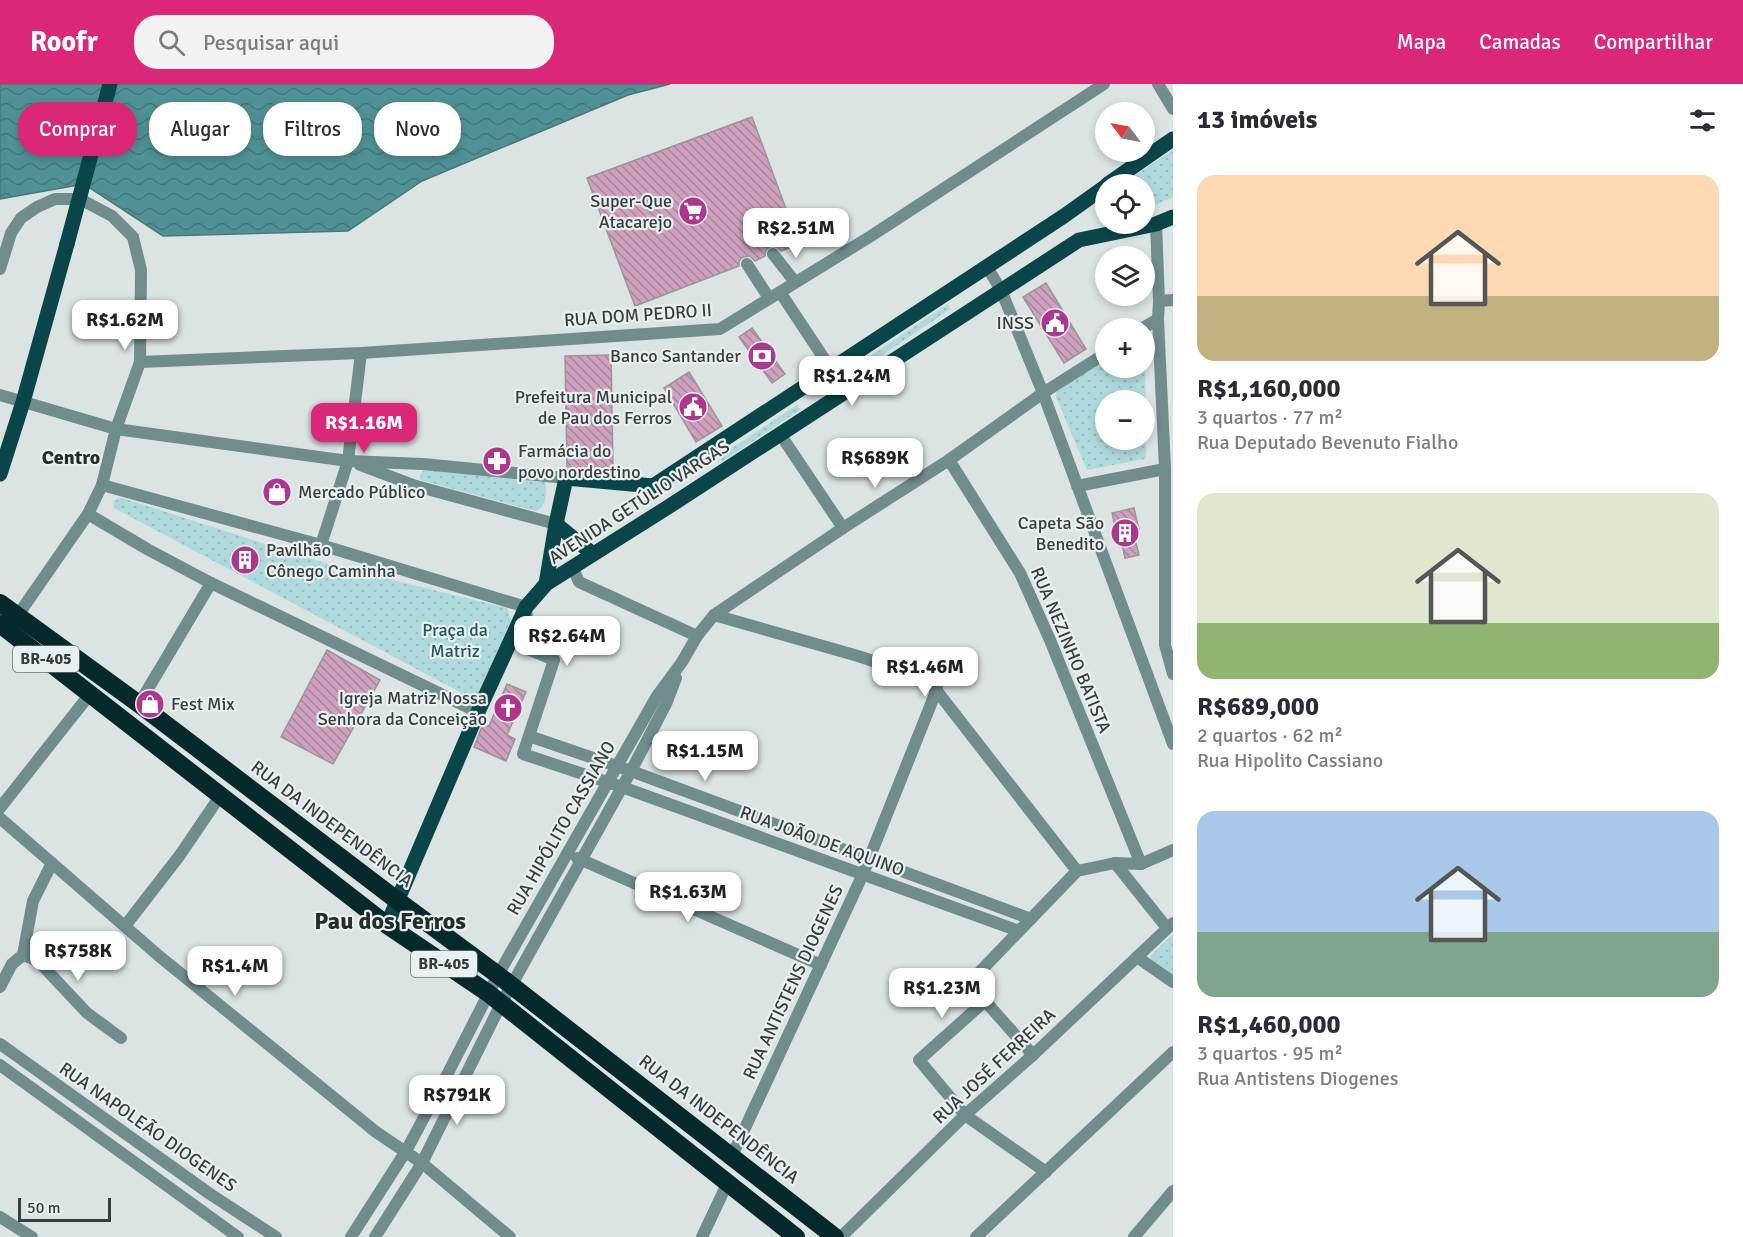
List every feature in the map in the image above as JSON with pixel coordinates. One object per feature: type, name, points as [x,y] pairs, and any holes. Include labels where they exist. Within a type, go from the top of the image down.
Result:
[{"type":"highway","name":"RUA DA INDEPENDÊNCIA","points":[[0,603],[139,704],[505,980],[835,1237]]},
{"type":"highway","name":"BR-405","points":[[0,625],[387,925],[495,998],[796,1237]]},
{"type":"main road","points":[[0,474],[23,402],[110,84]]},
{"type":"main road","name":"AVENIDA GETÚLIO VARGAS","points":[[1123,174],[1173,139]]},
{"type":"main road","name":"AVENIDA GETÚLIO VARGAS","points":[[546,584],[566,478],[653,486],[1095,194]]},
{"type":"main road","points":[[1064,216],[1078,240]]},
{"type":"main road","name":"AVENIDA GETÚLIO VARGAS","points":[[546,584],[1078,240],[1156,224],[1173,217]]},
{"type":"main road","points":[[556,524],[593,554]]},
{"type":"main road","points":[[387,925],[478,712],[526,607],[546,584]]},
{"type":"street","name":"RUA DOM PEDRO II","points":[[140,362],[361,352],[720,329],[871,236],[1104,84]]},
{"type":"street","points":[[1158,84],[1173,108]]},
{"type":"street","points":[[0,269],[11,233],[21,218],[55,199],[80,199],[112,216],[133,237],[141,270],[140,362],[116,429],[102,485],[88,514],[18,615]]},
{"type":"street","points":[[1156,224],[1169,645],[1173,675]]},
{"type":"street","points":[[773,254],[795,282]]},
{"type":"street","points":[[747,264],[831,369]]},
{"type":"street","points":[[987,267],[1001,290],[1043,393],[1173,744]]},
{"type":"street","points":[[1159,301],[1173,300]]},
{"type":"street","points":[[321,545],[348,461],[361,352]]},
{"type":"street","points":[[682,662],[697,636],[714,615],[843,528],[950,460],[1043,393],[1095,359]]},
{"type":"street","points":[[0,395],[116,429],[348,461],[423,464],[566,478]]},
{"type":"street","points":[[780,434],[843,528]]},
{"type":"street","name":"RUA NEZINHO BATISTA","points":[[950,460],[1020,573],[1050,640],[1141,864]]},
{"type":"street","points":[[348,461],[416,486],[556,524]]},
{"type":"street","points":[[1077,486],[1165,469]]},
{"type":"street","points":[[102,485],[321,545],[526,607],[528,632],[523,647],[554,660],[529,736]]},
{"type":"street","points":[[88,514],[211,583],[478,712]]},
{"type":"street","points":[[573,568],[579,582],[697,636]]},
{"type":"street","points":[[139,704],[211,583]]},
{"type":"street","points":[[714,615],[885,665],[919,668],[1077,871]]},
{"type":"street","name":"RUA HIPÓLITO CASSIANO","points":[[351,1237],[406,1151],[450,1071],[495,998],[567,854],[657,696],[682,662]]},
{"type":"street","name":"RUA HIPÓLITO CASSIANO","points":[[505,980],[582,861],[666,704],[682,662]]},
{"type":"street","name":"RUA ANTISTENS DIOGENES","points":[[732,1156],[863,874],[937,689]]},
{"type":"street","points":[[0,808],[90,694]]},
{"type":"street","name":"RUA JOÃO DE AQUINO","points":[[1019,931],[608,782],[523,754],[529,736],[631,771],[1031,919]]},
{"type":"street","points":[[125,926],[180,855],[220,796]]},
{"type":"street","points":[[0,818],[159,956],[376,1132],[422,1163],[510,1237]]},
{"type":"street","points":[[1033,1055],[969,983],[1077,871],[1115,864],[1141,864],[1173,850]]},
{"type":"street","points":[[567,854],[821,965]]},
{"type":"street","points":[[0,987],[12,964],[23,955],[33,901],[52,863]]},
{"type":"street","points":[[1115,864],[1170,925]]},
{"type":"street","name":"RUA JOSÉ FERREIRA","points":[[841,1237],[965,1115],[1033,1055],[1170,925]]},
{"type":"street","points":[[23,955],[40,963],[87,1013],[121,1038]]},
{"type":"street","points":[[1137,957],[1173,982]]},
{"type":"street","name":"RUA HIPÓLITO CASSIANO","points":[[375,1237],[422,1163],[495,998]]},
{"type":"street","points":[[985,1001],[919,1060],[965,1115],[1046,1172]]},
{"type":"street","name":"RUA NAPOLEÃO DIOGENES","points":[[0,1044],[210,1194],[276,1237]]},
{"type":"street","points":[[976,1237],[1173,1052]]},
{"type":"street","name":"RUA NAPOLEÃO DIOGENES","points":[[0,1065],[238,1237]]},
{"type":"street","points":[[26,1084],[36,1070]]},
{"type":"street","points":[[702,1237],[727,1184]]},
{"type":"street","points":[[1134,1237],[1173,1191]]},
{"type":"street","points":[[200,1210],[210,1194]]},
{"type":"street","points":[[0,1217],[32,1237]]},
{"type":"green space","points":[[1173,150],[1173,197],[1155,205],[1155,174],[1137,174]]},
{"type":"green space","points":[[948,304],[951,309],[821,396],[818,391]]},
{"type":"green space","points":[[1095,366],[1095,378],[1145,378],[1145,390],[1095,390],[1095,450],[1146,450],[1145,459],[1087,470],[1056,397],[1056,392]]},
{"type":"green space","points":[[798,404],[801,409],[722,462],[719,457]]},
{"type":"green space","points":[[423,471],[545,481],[544,503],[539,510],[535,511],[420,479]]},
{"type":"green space","name":"Praça da Matriz","points":[[119,497],[335,566],[507,608],[511,620],[479,696],[473,699],[114,508],[113,501]]},
{"type":"green space","points":[[1173,934],[1173,975],[1152,960],[1150,956]]},
{"type":"water","points":[[0,84],[670,84],[628,95],[422,181],[348,231],[163,236],[84,184],[0,199]]},
{"type":"building","name":"Super-Que Atacarejo","points":[[752,117],[799,244],[781,251],[771,246],[766,250],[765,256],[755,261],[750,256],[743,257],[739,261],[739,266],[635,306],[587,178]]},
{"type":"building","name":"INSS","points":[[1046,283],[1086,349],[1064,363],[1023,297]]},
{"type":"building","name":"Banco Santander","points":[[752,328],[785,374],[772,383],[739,337]]},
{"type":"building","points":[[611,355],[613,467],[567,468],[565,356]]},
{"type":"building","name":"Prefeitura Municipal de Pau dos Ferros","points":[[689,372],[722,426],[696,442],[664,388]]},
{"type":"building","name":"Capeta São Benedito","points":[[1134,508],[1139,530],[1133,531],[1139,555],[1125,558],[1112,513]]},
{"type":"building","name":"Pavilhão Cônego Caminha","points":[[245,550],[253,553],[256,561],[253,569],[245,572],[237,569],[234,561],[237,553]]},
{"type":"building","points":[[327,650],[380,680],[333,764],[281,737]]},
{"type":"building","name":"Igreja Matriz Nossa Senhora da Conceição","points":[[507,684],[526,692],[507,735],[515,739],[506,761],[474,747],[483,724],[489,726]]},
{"type":"place","name":"Super-Que Atacarejo","points":[[693,211]]},
{"type":"place","name":"INSS","points":[[1055,323]]},
{"type":"place","name":"Banco Santander","points":[[762,356]]},
{"type":"place","name":"Prefeitura Municipal de Pau dos Ferros","points":[[693,407]]},
{"type":"place","name":"Farmácia do povo nordestino","points":[[497,461]]},
{"type":"place","name":"Mercado Público","points":[[277,492]]},
{"type":"place","name":"Capeta São Benedito","points":[[1125,533]]},
{"type":"place","name":"Pavilhão Cônego Caminha","points":[[245,560]]},
{"type":"place","name":"Fest Mix","points":[[150,704]]},
{"type":"place","name":"Igreja Matriz Nossa Senhora da Conceição","points":[[508,708]]},
{"type":"district","name":"Centro","points":[[71,457]]},
{"type":"district","name":"Pau dos Ferros","points":[[390,921]]}]
